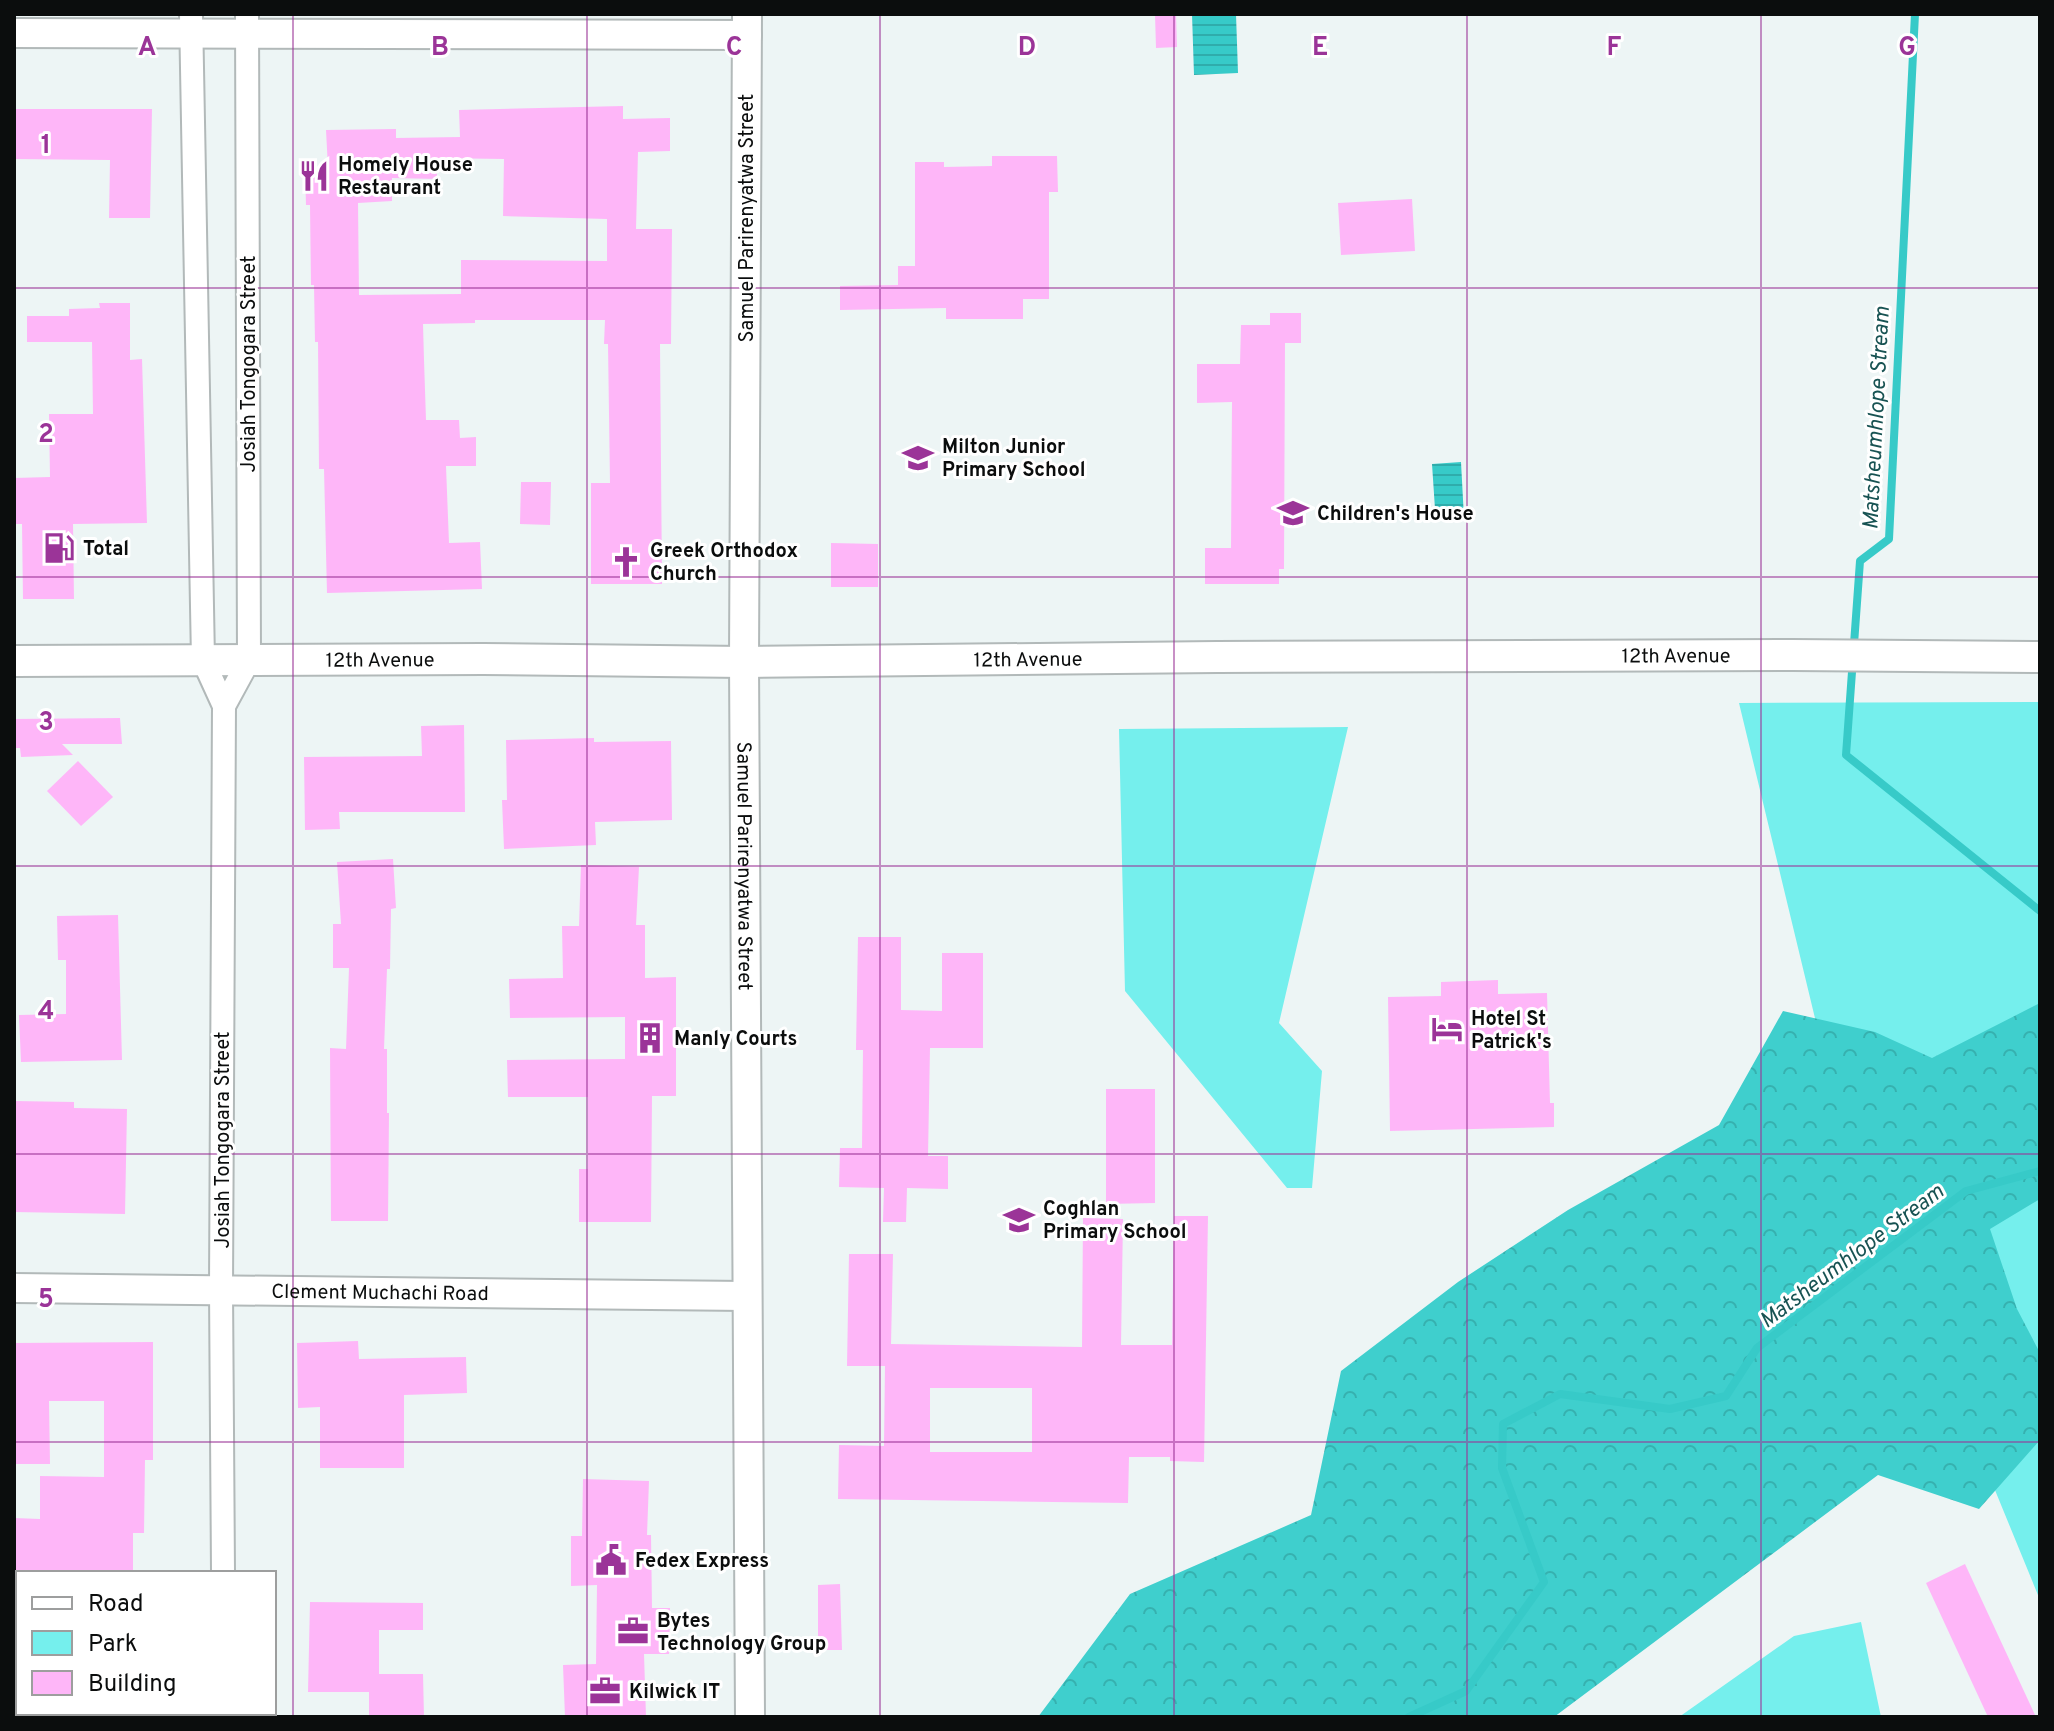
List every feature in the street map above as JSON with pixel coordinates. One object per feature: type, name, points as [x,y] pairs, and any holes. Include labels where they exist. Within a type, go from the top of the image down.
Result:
[{"type":"main road","name":"12th Avenue","points":[[14,661],[744,662],[1793,655],[2040,657]]},
{"type":"street","points":[[14,33],[191,24],[747,24]]},
{"type":"street","name":"Josiah Tongogara Street","points":[[191,24],[203,660],[224,706],[223,1571]]},
{"type":"street","name":"Josiah Tongogara Street","points":[[224,706],[249,660],[247,24]]},
{"type":"street","name":"Samuel Parirenyatwa Street","points":[[747,24],[744,662],[750,1717]]},
{"type":"street","name":"Clement Muchachi Road","points":[[14,1288],[746,1296]]},
{"type":"green space","points":[[2040,702],[2040,1600],[1834,1097],[1739,703]]},
{"type":"green space","points":[[1348,727],[1279,1023],[1322,1071],[1312,1188],[1287,1188],[1125,991],[1119,729]]},
{"type":"green space","points":[[2040,1003],[2040,1199],[1990,1229],[2017,1309],[2040,1353],[2040,1440],[1979,1509],[1878,1475],[1554,1717],[1038,1717],[1130,1594],[1311,1515],[1341,1371],[1458,1282],[1568,1210],[1719,1125],[1783,1011],[1875,1032],[1932,1058]]},
{"type":"green space","points":[[1861,1622],[1881,1717],[1679,1717],[1794,1636]]},
{"type":"shaded area","points":[[1192,14],[1236,14],[1238,73],[1194,75]]},
{"type":"shaded area","points":[[1461,462],[1464,518],[1426,520],[1426,510],[1435,509],[1432,464]]},
{"type":"building","points":[[1155,14],[1176,14],[1177,47],[1156,48]]},
{"type":"building","points":[[623,106],[623,119],[670,118],[670,151],[638,152],[636,229],[672,229],[671,344],[660,344],[662,584],[591,584],[591,483],[610,483],[605,320],[475,320],[475,323],[423,324],[426,420],[459,420],[460,438],[476,437],[476,466],[446,466],[449,543],[480,542],[482,589],[327,593],[324,469],[319,469],[318,342],[315,342],[310,205],[306,205],[305,169],[328,168],[326,130],[396,129],[396,138],[460,137],[459,110]],"holes":[[[437,158],[504,159],[503,216],[607,219],[607,261],[461,260],[461,294],[359,295],[358,203],[392,201],[392,178],[437,179]]]},
{"type":"building","points":[[14,109],[152,109],[150,218],[109,218],[110,160],[14,159]]},
{"type":"building","points":[[992,156],[1057,156],[1058,192],[1049,192],[1049,299],[1023,299],[1023,319],[946,319],[946,308],[840,310],[840,286],[898,285],[898,266],[915,266],[915,162],[944,162],[944,167],[992,166]]},
{"type":"building","points":[[1412,199],[1415,251],[1341,255],[1338,203]]},
{"type":"building","points":[[99,303],[130,303],[130,360],[142,359],[147,523],[73,524],[74,599],[23,599],[22,524],[14,524],[14,478],[50,477],[49,414],[93,414],[92,342],[27,342],[27,316],[69,316],[69,309],[100,308]]},
{"type":"building","points":[[1270,313],[1301,313],[1301,343],[1285,343],[1284,569],[1279,569],[1279,584],[1205,584],[1205,548],[1231,548],[1232,402],[1197,403],[1197,364],[1240,364],[1241,325],[1270,325]]},
{"type":"building","points":[[521,482],[551,482],[550,525],[520,524]]},
{"type":"building","points":[[831,543],[878,544],[878,587],[831,587]]},
{"type":"building","points":[[120,718],[122,744],[62,744],[73,755],[21,757],[20,748],[14,748],[14,719]]},
{"type":"building","points":[[464,725],[465,812],[339,812],[340,829],[305,830],[304,757],[422,756],[421,726]]},
{"type":"building","points":[[594,738],[594,742],[671,741],[672,820],[595,822],[596,845],[504,849],[502,800],[507,800],[506,740]]},
{"type":"building","points":[[78,761],[113,797],[81,826],[47,791]]},
{"type":"building","points":[[393,859],[396,908],[391,909],[384,1049],[387,1049],[389,1113],[388,1221],[331,1221],[330,1048],[346,1049],[349,968],[333,968],[333,924],[341,924],[337,862]]},
{"type":"building","points":[[581,865],[639,867],[636,925],[645,925],[645,978],[676,977],[676,1096],[652,1096],[651,1222],[579,1222],[579,1169],[588,1169],[588,1097],[508,1097],[507,1060],[625,1059],[625,1017],[510,1018],[509,979],[563,978],[562,926],[579,926]]},
{"type":"building","points":[[118,915],[122,1060],[21,1062],[19,1015],[66,1014],[66,960],[58,960],[57,916]]},
{"type":"building","points":[[858,937],[901,937],[901,1010],[942,1011],[942,953],[983,953],[983,1048],[930,1048],[928,1156],[948,1156],[948,1189],[907,1188],[906,1222],[883,1222],[884,1188],[839,1187],[840,1148],[862,1148],[863,1050],[856,1050]]},
{"type":"building","points":[[1498,980],[1498,994],[1547,993],[1550,1103],[1554,1103],[1554,1127],[1390,1131],[1388,997],[1441,996],[1441,982]]},
{"type":"building","points":[[1106,1089],[1155,1089],[1155,1203],[1106,1204]]},
{"type":"building","points":[[14,1101],[74,1102],[74,1108],[127,1109],[125,1214],[14,1212]]},
{"type":"building","points":[[1174,1216],[1208,1216],[1204,1462],[1170,1461],[1170,1457],[1129,1457],[1128,1503],[838,1499],[839,1445],[884,1446],[885,1366],[847,1366],[849,1254],[893,1254],[891,1344],[1082,1347],[1083,1218],[1123,1219],[1121,1345],[1172,1345]],"holes":[[[930,1388],[1032,1388],[1032,1452],[930,1452]]]},
{"type":"building","points":[[358,1341],[359,1359],[466,1357],[467,1393],[404,1395],[404,1468],[320,1468],[320,1407],[298,1408],[297,1343]]},
{"type":"building","points":[[153,1342],[153,1460],[145,1460],[144,1533],[133,1533],[133,1571],[14,1573],[14,1518],[40,1519],[40,1476],[104,1477],[104,1401],[49,1401],[50,1464],[14,1464],[14,1343]]},
{"type":"building","points":[[583,1479],[649,1481],[647,1535],[651,1535],[652,1608],[670,1608],[669,1654],[644,1654],[646,1717],[565,1717],[563,1665],[596,1664],[597,1585],[571,1586],[571,1536],[582,1536]]},
{"type":"building","points":[[1965,1564],[2036,1717],[1988,1717],[1926,1583]]},
{"type":"building","points":[[840,1584],[842,1650],[818,1650],[818,1585]]},
{"type":"building","points":[[310,1602],[423,1603],[423,1630],[379,1630],[379,1674],[423,1674],[424,1717],[369,1717],[369,1692],[308,1692]]},
{"type":"waterway","name":"Matsheumhlope Stream","points":[[1915,14],[1889,539],[1860,561],[1846,755],[2040,911]]},
{"type":"waterway","name":"Matsheumhlope Stream","points":[[1409,1717],[1466,1691],[1544,1582],[1502,1468],[1503,1424],[1560,1394],[1670,1409],[1726,1396],[1757,1348],[1966,1191],[2040,1171]]},
{"type":"place","name":"Homely House Restaurant","points":[[314,176]]},
{"type":"place","name":"Milton Junior Primary School","points":[[918,458]]},
{"type":"place","name":"Children's House","points":[[1293,513]]},
{"type":"place","name":"Total","points":[[59,548]]},
{"type":"place","name":"Greek Orthodox Church","points":[[626,562]]},
{"type":"place","name":"Hotel St Patrick's","points":[[1447,1029]]},
{"type":"place","name":"Manly Courts","points":[[650,1038]]},
{"type":"place","name":"Coghlan Primary School","points":[[1019,1220]]},
{"type":"place","name":"Fedex Express","points":[[611,1560]]},
{"type":"place","name":"Bytes Technology Group","points":[[633,1631]]},
{"type":"place","name":"Kilwick IT","points":[[605,1691]]}]
